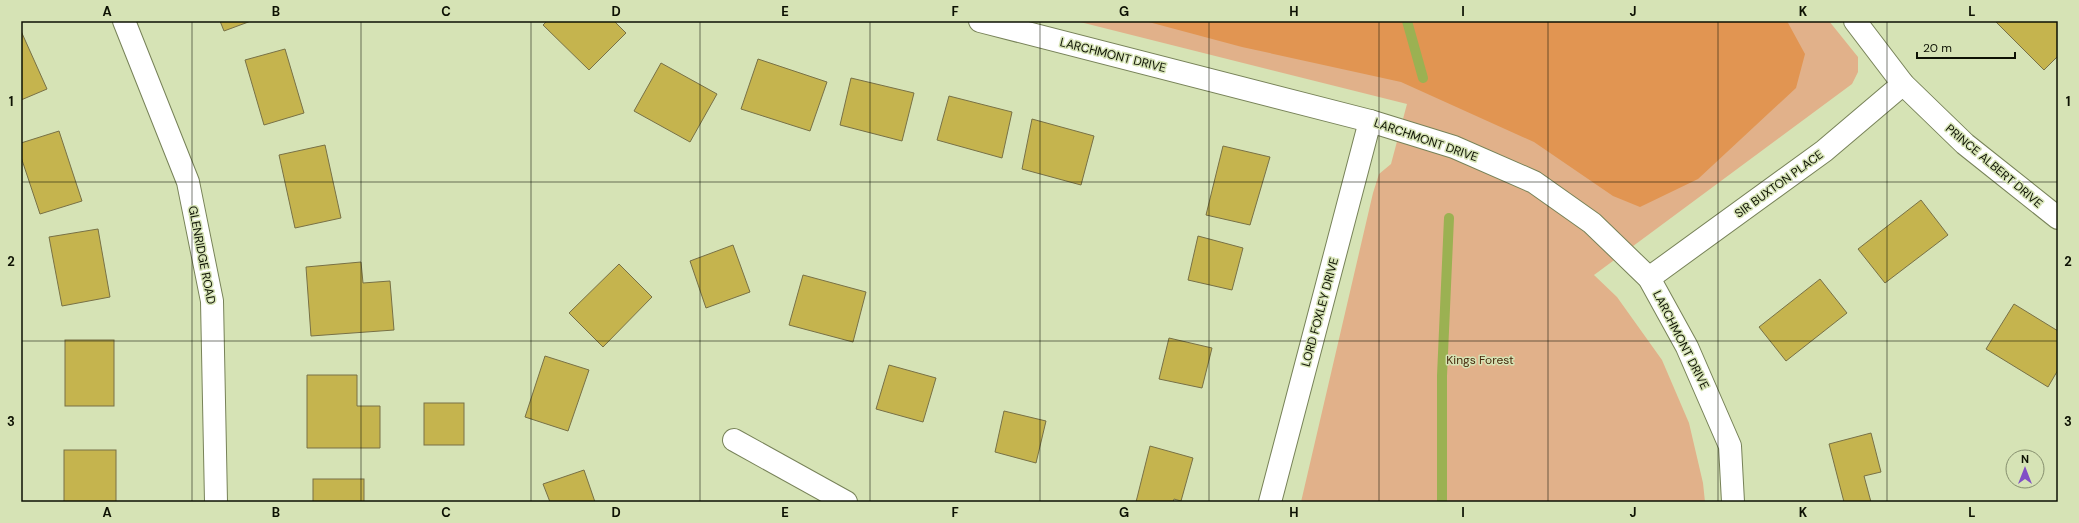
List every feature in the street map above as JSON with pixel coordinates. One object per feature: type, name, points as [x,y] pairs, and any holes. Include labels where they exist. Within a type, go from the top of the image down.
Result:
[{"type":"street","name":"GLENRIDGE ROAD","points":[[124,21],[188,182],[212,301],[216,502]]},
{"type":"street","name":"LARCHMONT DRIVE","points":[[980,21],[1370,121],[1454,147],[1534,182],[1592,223],[1649,278],[1687,347],[1730,446],[1733,502]]},
{"type":"street","name":"PRINCE ALBERT DRIVE","points":[[1855,21],[1904,84],[1964,144],[2058,218]]},
{"type":"street","name":"SIR BUXTON PLACE","points":[[1649,278],[1824,151],[1904,84]]},
{"type":"street","name":"LORD FOXLEY DRIVE","points":[[1270,502],[1370,121]]},
{"type":"street","points":[[734,440],[846,502]]},
{"type":"green space","name":"Kings Forest","points":[[1076,21],[1829,21],[1858,57],[1858,72],[1852,84],[1594,275],[1617,297],[1662,360],[1689,423],[1703,483],[1705,502],[1301,502],[1373,193],[1379,174],[1391,164],[1407,104]]},
{"type":"shaded area","points":[[1145,21],[1787,21],[1805,54],[1796,88],[1698,179],[1640,207],[1613,196],[1534,142],[1401,82],[1242,47]]},
{"type":"building","points":[[220,21],[251,21],[224,31]]},
{"type":"building","points":[[547,21],[614,21],[626,33],[589,70],[543,25]]},
{"type":"building","points":[[1995,21],[2058,21],[2058,56],[2044,70]]},
{"type":"building","points":[[21,31],[47,89],[21,100]]},
{"type":"building","points":[[285,49],[304,113],[264,125],[245,60]]},
{"type":"building","points":[[758,59],[827,82],[810,131],[741,109]]},
{"type":"building","points":[[661,63],[717,94],[690,142],[634,111]]},
{"type":"building","points":[[851,78],[914,93],[902,141],[840,125]]},
{"type":"building","points":[[949,96],[1012,112],[1002,158],[937,140]]},
{"type":"building","points":[[1032,119],[1094,136],[1081,185],[1022,169]]},
{"type":"building","points":[[59,131],[82,201],[40,214],[21,157],[21,143]]},
{"type":"building","points":[[325,145],[341,218],[295,228],[279,155]]},
{"type":"building","points":[[1223,146],[1270,157],[1250,225],[1206,215]]},
{"type":"building","points":[[1921,200],[1948,235],[1885,283],[1858,249]]},
{"type":"building","points":[[98,229],[110,297],[62,306],[49,237]]},
{"type":"building","points":[[1198,236],[1243,248],[1232,290],[1188,280]]},
{"type":"building","points":[[733,245],[750,292],[706,308],[690,261]]},
{"type":"building","points":[[361,262],[363,283],[390,281],[394,330],[311,336],[306,267]]},
{"type":"building","points":[[619,264],[652,297],[603,347],[569,313]]},
{"type":"building","points":[[803,275],[866,292],[853,342],[789,325]]},
{"type":"building","points":[[1820,279],[1847,313],[1786,361],[1759,327]]},
{"type":"building","points":[[2014,304],[2058,331],[2058,370],[2048,387],[1986,349]]},
{"type":"building","points":[[1169,338],[1212,348],[1202,388],[1159,379]]},
{"type":"building","points":[[65,340],[114,340],[114,406],[65,406]]},
{"type":"building","points":[[545,356],[589,370],[568,431],[525,417]]},
{"type":"building","points":[[889,365],[936,378],[923,422],[876,409]]},
{"type":"building","points":[[307,375],[357,375],[357,406],[380,406],[380,448],[307,448]]},
{"type":"building","points":[[424,403],[464,403],[464,445],[424,445]]},
{"type":"building","points":[[1004,411],[1046,421],[1036,463],[995,452]]},
{"type":"building","points":[[1871,433],[1881,472],[1864,476],[1871,502],[1844,502],[1829,444]]},
{"type":"building","points":[[1150,446],[1193,458],[1181,501],[1174,499],[1173,502],[1136,502]]},
{"type":"building","points":[[64,450],[116,450],[116,502],[64,502]]},
{"type":"building","points":[[584,470],[595,502],[550,502],[543,484]]},
{"type":"building","points":[[313,479],[364,479],[364,502],[313,502]]},
{"type":"waterway","points":[[1407,21],[1423,78]]},
{"type":"waterway","points":[[1442,502],[1442,376],[1449,218]]}]
